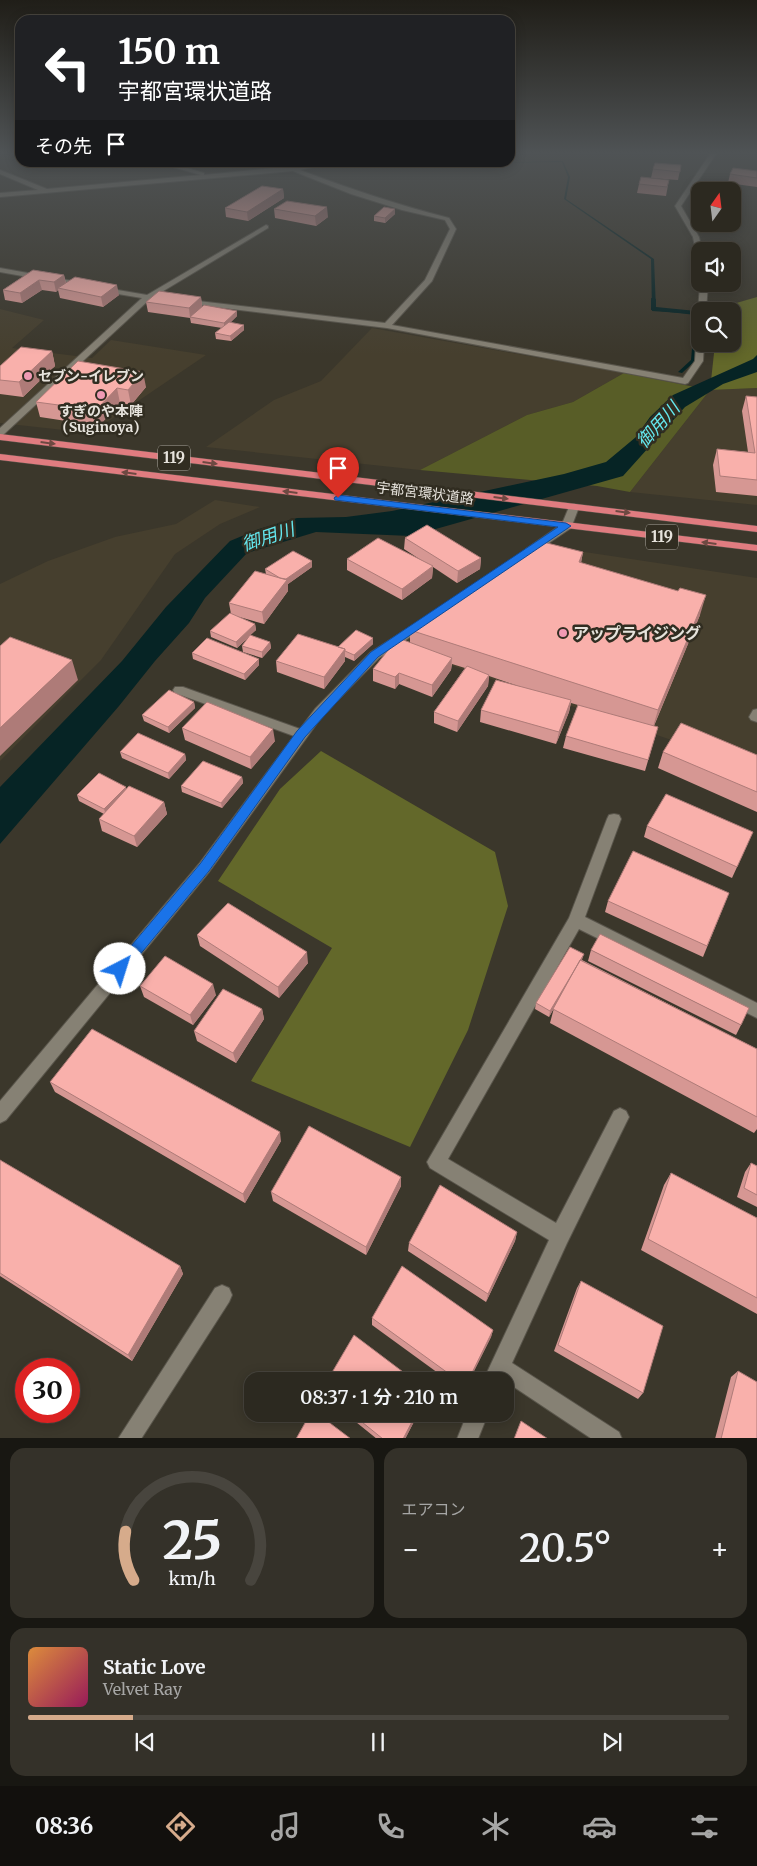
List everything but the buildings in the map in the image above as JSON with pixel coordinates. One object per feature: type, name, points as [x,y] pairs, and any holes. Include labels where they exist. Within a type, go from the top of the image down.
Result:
[{"type":"highway","name":"宇都宮環状道路","points":[[0,437],[757,528]]},
{"type":"highway","name":"宇都宮環状道路","points":[[0,457],[757,548]]},
{"type":"street","points":[[387,326],[428,281],[453,229],[448,221]]},
{"type":"street","points":[[687,221],[697,242]]},
{"type":"street","points":[[0,434],[148,297],[266,228]]},
{"type":"street","points":[[0,270],[148,297],[387,326],[685,381],[700,361],[700,352]]},
{"type":"street","points":[[520,557],[566,526],[574,507]]},
{"type":"street","points":[[0,1114],[204,868],[301,734],[375,654],[431,616]]},
{"type":"street","points":[[179,690],[301,734]]},
{"type":"street","points":[[757,713],[755,717],[757,718]]},
{"type":"street","points":[[560,1236],[436,1162],[576,920],[614,819]]},
{"type":"street","points":[[576,920],[757,1011]]},
{"type":"street","points":[[497,1372],[560,1236],[620,1117]]},
{"type":"street","points":[[128,1438],[222,1296]]},
{"type":"street","points":[[514,1384],[612,1438]]},
{"type":"street","points":[[467,1438],[474,1422]]},
{"type":"shaded area","points":[[0,309],[44,320],[12,348],[92,358],[111,340],[206,355],[91,433],[0,423]]},
{"type":"shaded area","points":[[372,328],[624,373],[573,402],[527,415],[420,470],[206,447],[274,400],[321,381]]},
{"type":"shaded area","points":[[757,388],[757,505],[630,492],[710,390]]},
{"type":"shaded area","points":[[215,500],[260,507],[220,524],[175,554],[101,660],[0,761],[0,584],[48,561],[115,537],[176,524]]},
{"type":"shaded area","points":[[545,546],[757,578],[757,769],[397,647]]},
{"type":"green space","points":[[757,297],[757,388],[710,390],[714,352],[741,352],[740,302]]},
{"type":"green space","points":[[624,373],[710,390],[630,492],[597,486],[420,470],[527,415],[573,402]]},
{"type":"green space","points":[[321,751],[495,852],[508,906],[468,1030],[410,1147],[251,1081],[332,948],[218,881],[280,789]]},
{"type":"water","points":[[596,221],[654,259],[656,310],[691,314],[652,311],[651,259]]},
{"type":"water","points":[[692,352],[696,352],[696,360],[682,373],[678,372],[691,360]]},
{"type":"water","name":"御用川","points":[[757,355],[757,372],[723,384],[685,407],[623,476],[411,536],[316,532],[247,553],[205,598],[189,623],[0,844],[0,787],[122,661],[166,607],[230,541],[259,529],[297,518],[346,517],[392,511],[564,474],[606,462],[636,437],[650,417],[673,395],[753,359]]},
{"type":"waterway","points":[[653,299],[653,309],[691,313]]},
{"type":"place","name":"セブン-イレブン","points":[[28,376]]},
{"type":"place","name":"すぎのや本陣 (Suginoya)","points":[[101,395]]},
{"type":"place","name":"アップライジング","points":[[563,633]]},
{"type":"route","points":[[120,969],[204,868],[301,734],[319,712],[375,654],[566,526],[338,498]]}]
